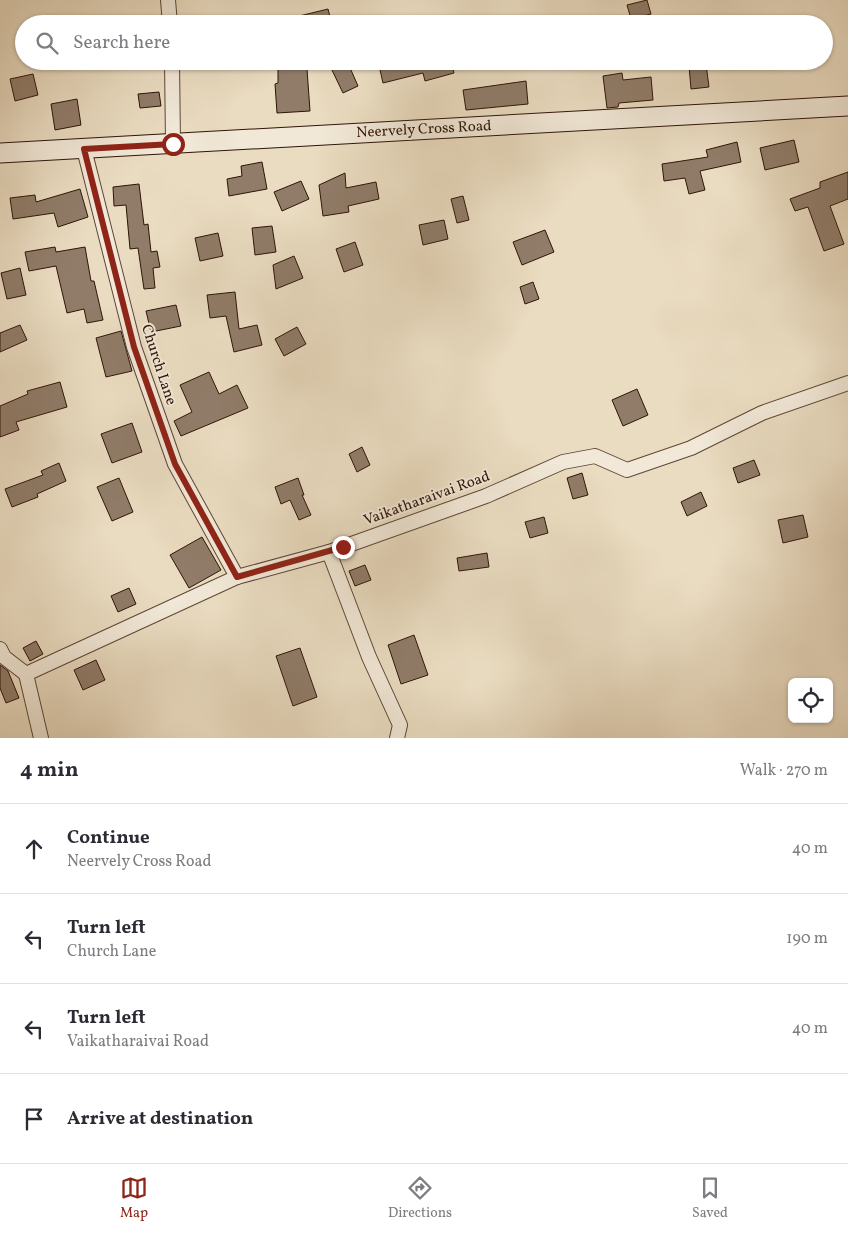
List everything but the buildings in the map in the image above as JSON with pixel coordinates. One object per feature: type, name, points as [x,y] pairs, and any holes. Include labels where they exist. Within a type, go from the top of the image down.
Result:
[{"type":"street","points":[[168,0],[169,15]]},
{"type":"street","points":[[172,70],[173,144]]},
{"type":"street","name":"Neervely Cross Road","points":[[0,153],[848,106]]},
{"type":"street","name":"Church Lane","points":[[84,149],[134,347],[175,464],[237,577]]},
{"type":"street","name":"Vaikatharaivai Road","points":[[26,674],[237,577],[329,552],[486,496],[563,462],[595,456],[627,470],[691,448],[762,413],[848,384]]},
{"type":"street","points":[[329,552],[368,657],[400,725],[398,738]]},
{"type":"street","points":[[0,649],[4,657],[26,674],[41,738]]},
{"type":"route","points":[[173,144],[84,149],[134,347],[175,464],[237,577],[343,547]]}]
